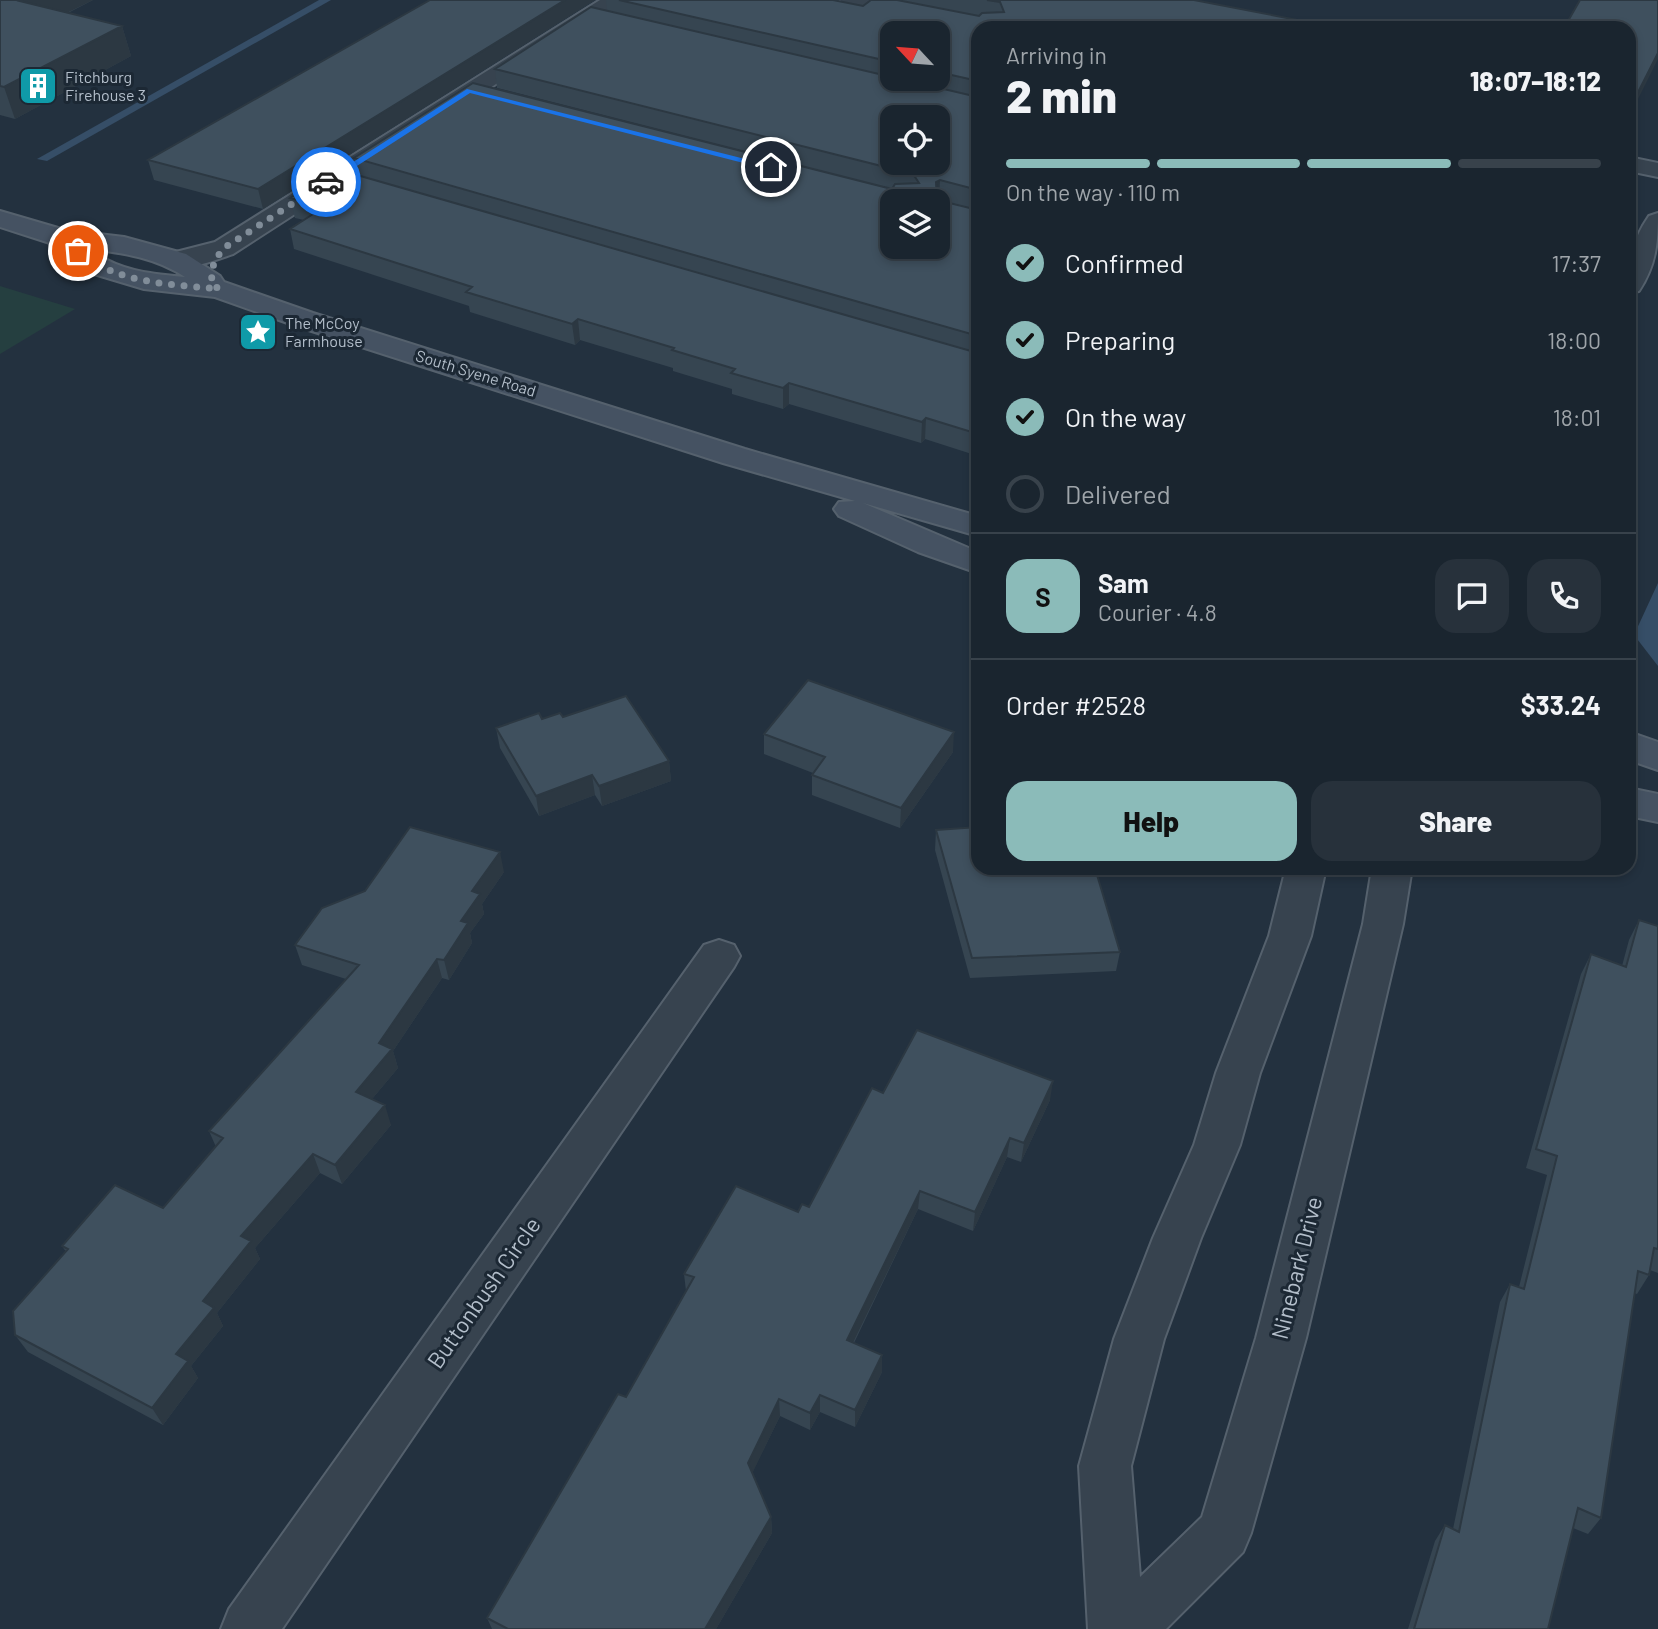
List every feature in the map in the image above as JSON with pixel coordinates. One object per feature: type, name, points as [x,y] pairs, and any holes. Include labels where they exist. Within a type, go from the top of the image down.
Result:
[{"type":"street","points":[[177,260],[195,258],[224,248],[469,90],[615,0]]},
{"type":"street","points":[[852,0],[971,24]]},
{"type":"street","points":[[469,90],[505,100]]},
{"type":"street","points":[[1636,165],[1658,170]]},
{"type":"street","name":"South Syene Road","points":[[0,219],[62,238],[124,245],[177,260],[215,286],[303,319],[734,456],[971,524]]},
{"type":"street","points":[[1636,269],[1658,220]]},
{"type":"street","name":"South Syene Road","points":[[62,238],[93,265],[144,281],[215,286]]},
{"type":"street","points":[[215,286],[214,261],[224,248]]},
{"type":"street","name":"South Syene Road","points":[[734,456],[930,545],[971,560]]},
{"type":"street","points":[[1636,748],[1658,757]]},
{"type":"street","points":[[1636,803],[1658,808]]},
{"type":"street","points":[[1116,1629],[1105,1466],[1139,1339],[1177,1238],[1217,1145],[1238,1073],[1290,936],[1304,875]]},
{"type":"street","name":"Ninebark Drive","points":[[1127,1629],[1224,1533],[1281,1338],[1383,923],[1391,875]]},
{"type":"street","name":"Buttonbush Circle","points":[[249,1629],[719,957]]},
{"type":"green space","points":[[0,286],[75,309],[0,354]]},
{"type":"water","points":[[1658,583],[1658,666],[1636,638],[1636,631]]},
{"type":"building","points":[[0,0],[23,0],[20,1],[122,26],[4,87],[0,86]]},
{"type":"building","points":[[430,0],[565,0],[258,189],[148,160]]},
{"type":"building","points":[[619,0],[833,0],[863,6],[871,0],[897,0],[979,16],[982,13],[1004,12],[1000,2],[987,0],[1194,0],[1303,21],[971,21],[971,79],[950,75],[950,21],[880,21],[880,59]]},
{"type":"building","points":[[1580,0],[1658,0],[1658,53],[1636,96],[1636,21],[1568,21]]},
{"type":"building","points":[[591,7],[880,74],[880,91],[950,90],[971,95],[971,188],[940,180],[936,182],[936,189],[892,189],[895,184],[919,183],[914,175],[950,175],[950,105],[880,105],[880,166],[495,69]]},
{"type":"building","points":[[473,83],[892,189],[880,189],[880,259],[950,259],[950,203],[971,208],[971,334],[354,158]]},
{"type":"building","points":[[336,169],[971,351],[971,432],[926,418],[922,422],[789,383],[783,388],[731,373],[735,369],[672,350],[674,348],[578,319],[572,324],[466,292],[472,287],[290,229],[324,207],[290,198]]},
{"type":"building","points":[[808,680],[954,732],[901,808],[812,775],[825,757],[764,734]]},
{"type":"building","points":[[626,696],[669,761],[599,786],[592,775],[536,796],[496,728],[539,713],[542,719],[560,713],[563,717]]},
{"type":"building","points":[[410,827],[500,852],[472,891],[480,894],[461,921],[468,923],[444,960],[437,959],[379,1043],[392,1049],[356,1092],[385,1105],[335,1165],[313,1154],[241,1236],[251,1241],[203,1301],[214,1308],[176,1354],[188,1361],[152,1408],[15,1335],[13,1311],[68,1249],[62,1246],[115,1185],[163,1208],[223,1138],[209,1131],[359,965],[295,945],[322,908],[365,891]]},
{"type":"building","points":[[971,828],[971,875],[1097,875],[1120,952],[972,958],[936,830]]},
{"type":"building","points":[[1639,920],[1658,926],[1658,1249],[1654,1248],[1649,1275],[1638,1271],[1601,1518],[1578,1508],[1548,1629],[1414,1629],[1445,1525],[1459,1532],[1510,1284],[1524,1289],[1557,1156],[1536,1149],[1591,954],[1626,967]]},
{"type":"building","points":[[917,1030],[1053,1081],[1024,1143],[1010,1138],[975,1212],[920,1191],[847,1340],[882,1355],[855,1410],[820,1395],[810,1413],[779,1399],[748,1463],[771,1517],[705,1629],[508,1629],[487,1618],[618,1394],[626,1397],[694,1277],[684,1274],[736,1186],[798,1212],[802,1204],[809,1207],[872,1088],[883,1093]]},
{"type":"waterway","points":[[43,159],[326,0]]},
{"type":"way so far","points":[[78,251],[93,265],[144,281],[219,289],[211,283],[214,261],[224,248],[326,182]]},
{"type":"place","name":"Fitchburg Firehouse 3","points":[[38,86]]},
{"type":"place","name":"The McCoy Farmhouse","points":[[258,332]]},
{"type":"route","points":[[326,182],[469,90],[771,167]]}]
